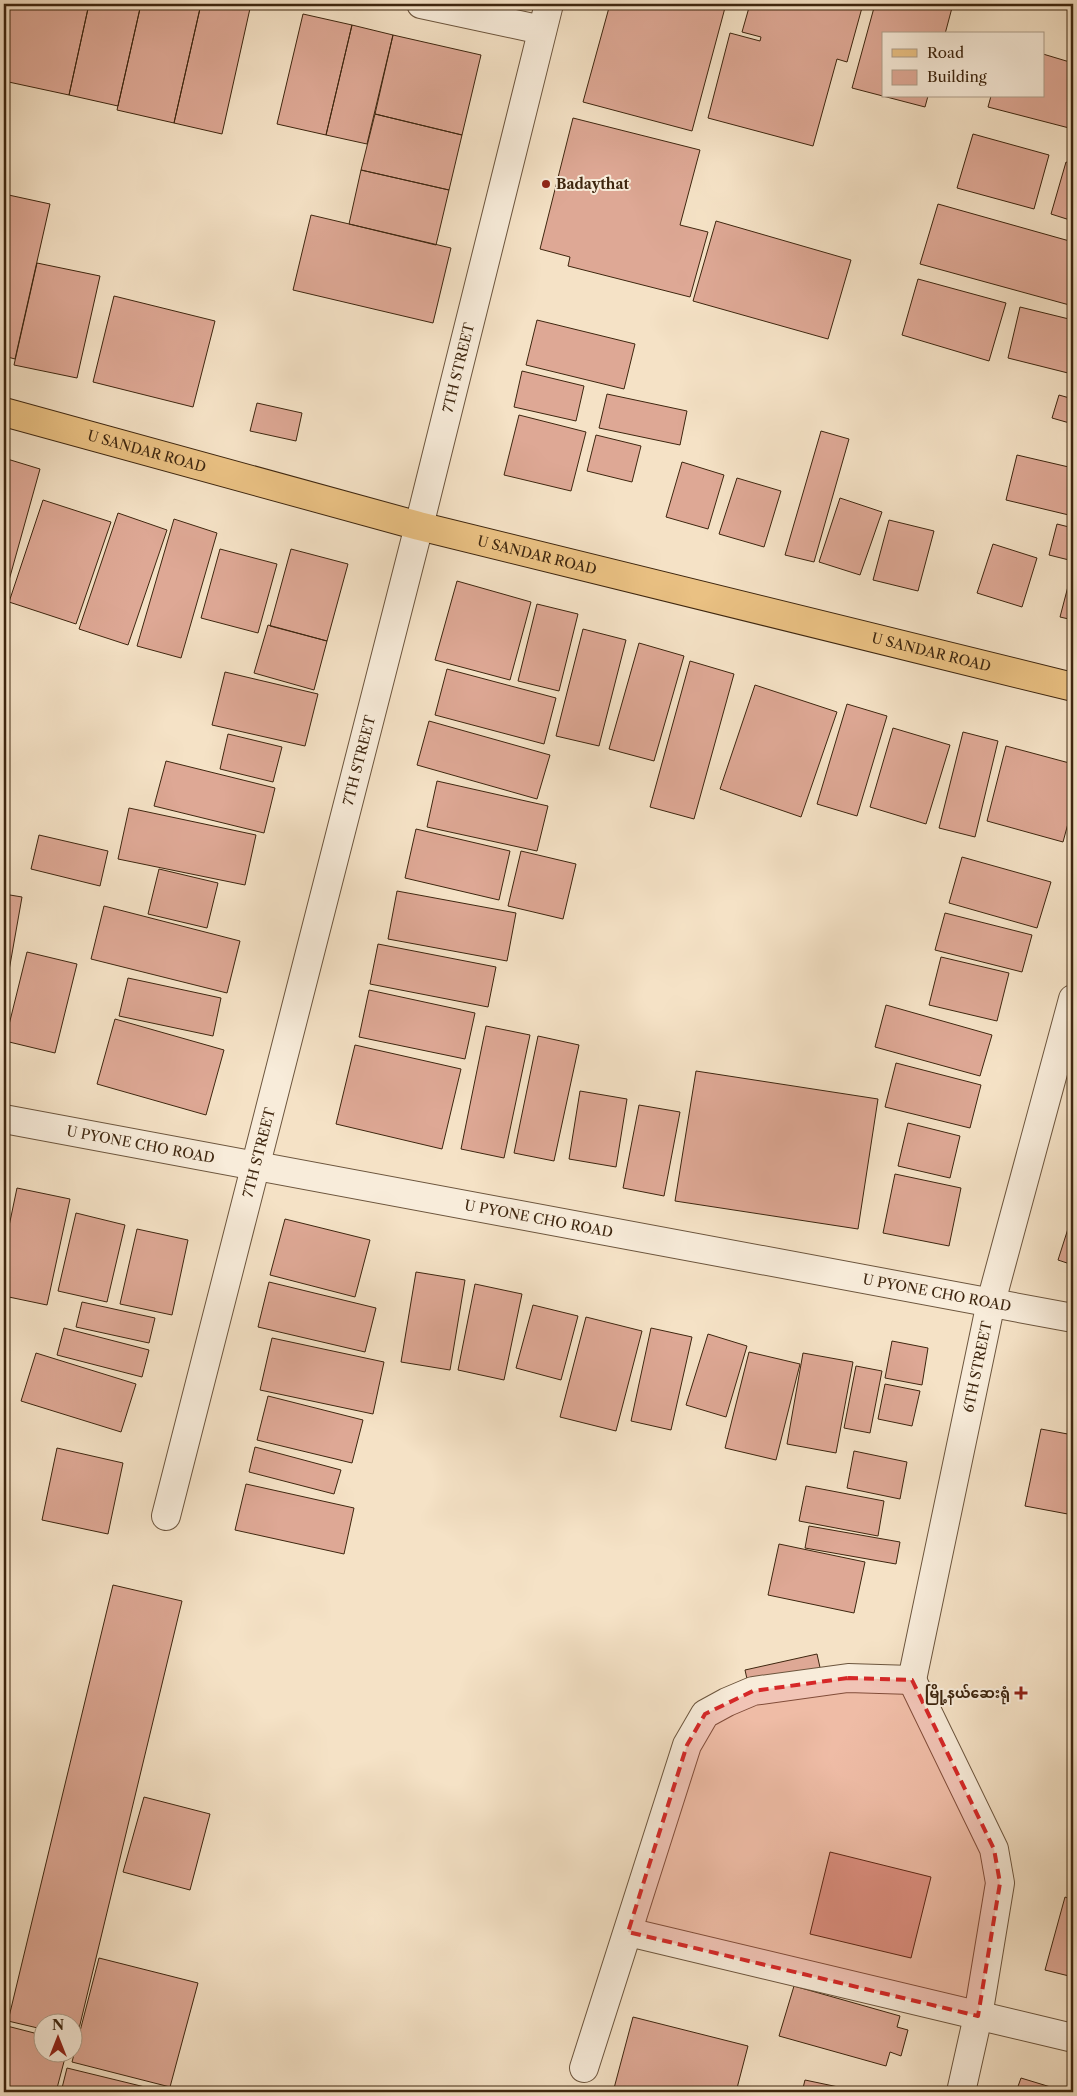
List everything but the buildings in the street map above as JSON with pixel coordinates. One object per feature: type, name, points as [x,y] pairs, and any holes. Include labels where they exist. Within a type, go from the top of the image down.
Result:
[{"type":"main road","name":"U SANDAR ROAD","points":[[4,412],[419,526],[1073,687]]},
{"type":"street","points":[[421,4],[542,30]]},
{"type":"street","name":"7TH STREET","points":[[166,1516],[419,526],[549,4]]},
{"type":"street","name":"6TH STREET","points":[[912,1680],[991,1302],[1073,999]]},
{"type":"street","name":"U PYONE CHO ROAD","points":[[4,1119],[1073,1318]]},
{"type":"street","points":[[584,2068],[687,1745],[705,1714],[753,1691],[848,1678],[912,1680],[994,1849],[998,1864],[1000,1883],[978,2016],[961,2092]]},
{"type":"street","points":[[628,1932],[1073,2038]]},
{"type":"highlighted area","points":[[848,1678],[912,1680],[994,1849],[998,1864],[1000,1883],[978,2016],[628,1932],[687,1745],[705,1714],[753,1691]]},
{"type":"place","name":"Badaythat","points":[[546,184]]},
{"type":"place","name":"မြို့နယ်ဆေးရုံ","points":[[1021,1693]]}]
